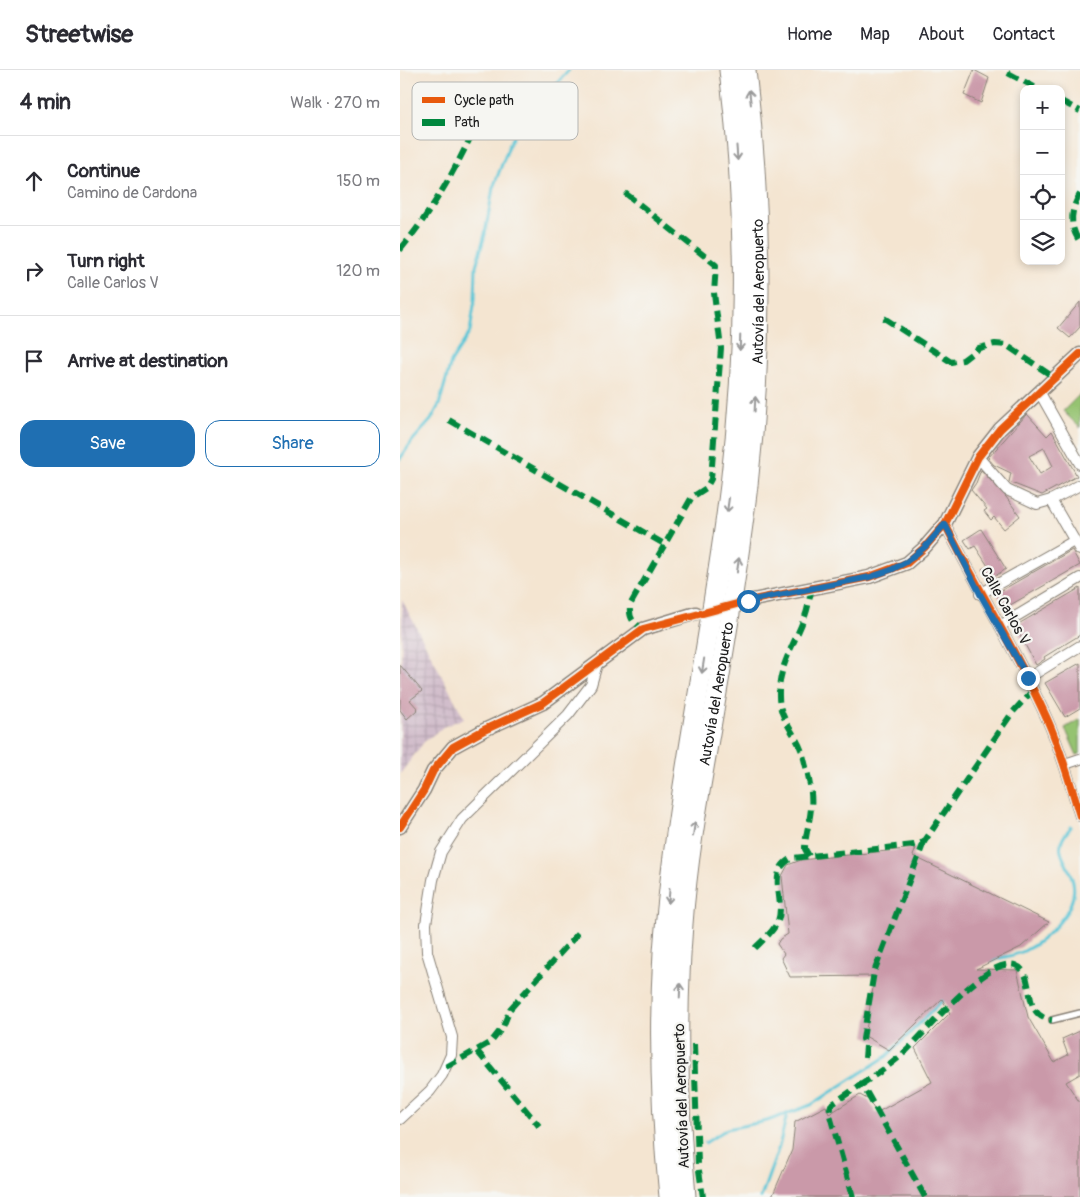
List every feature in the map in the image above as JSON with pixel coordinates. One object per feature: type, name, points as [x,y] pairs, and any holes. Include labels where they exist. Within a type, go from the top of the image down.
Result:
[{"type":"highway","name":"Autovía del Aeropuerto","points":[[669,1197],[661,1070],[664,944],[678,822],[719,576],[736,424],[742,294],[741,222],[733,104],[727,70]]},
{"type":"highway","name":"Autovía del Aeropuerto","points":[[686,1197],[678,1058],[683,922],[700,788],[740,547],[755,410],[760,313],[758,196],[746,70]]},
{"type":"street","points":[[748,601],[870,577],[891,570],[906,562],[925,547],[945,524],[978,457],[1000,429],[1080,354]]},
{"type":"street","points":[[1040,392],[1080,464]]},
{"type":"street","points":[[978,457],[1006,490],[1037,504],[1051,500],[1080,484]]},
{"type":"street","points":[[1051,500],[1080,550]]},
{"type":"street","name":"Calle Carlos V","points":[[945,524],[980,594],[1028,678],[1065,764],[1080,816]]},
{"type":"street","points":[[980,594],[1074,540]]},
{"type":"street","points":[[1000,626],[1080,578]]},
{"type":"street","points":[[400,828],[424,790],[433,771],[453,747],[484,730],[543,704],[643,629],[696,613]]},
{"type":"street","points":[[1028,678],[1080,646]]},
{"type":"street","points":[[400,1119],[430,1091],[442,1075],[451,1055],[452,1038],[427,952],[426,924],[433,880],[441,852],[462,819],[568,715],[591,685],[597,664]]},
{"type":"street","points":[[1065,764],[1080,759]]},
{"type":"lane","points":[[1052,1020],[1080,1013]]},
{"type":"shaded area","points":[[402,600],[464,718],[443,727],[424,742],[400,774]]},
{"type":"green space","points":[[1080,394],[1080,428],[1063,411]]},
{"type":"green space","points":[[1080,719],[1080,754],[1077,755],[1065,728]]},
{"type":"building","points":[[974,70],[989,78],[981,103],[964,95]]},
{"type":"building","points":[[1080,302],[1080,327],[1070,338],[1058,328]]},
{"type":"building","points":[[1027,414],[1047,436],[1052,431],[1077,476],[1042,495],[1009,482],[1011,473],[994,465],[988,458]],"holes":[[[1044,448],[1053,466],[1040,474],[1029,456]]]},
{"type":"building","points":[[981,470],[1006,497],[1020,516],[1004,529],[994,517],[991,520],[984,511],[987,509],[971,490]]},
{"type":"building","points":[[981,529],[1006,569],[989,580],[982,569],[988,566],[975,546],[970,549],[964,540]]},
{"type":"building","points":[[1072,550],[1080,565],[1005,608],[997,593]]},
{"type":"building","points":[[1080,588],[1080,635],[1044,657],[1045,659],[1036,665],[1015,626]]},
{"type":"building","points":[[1080,663],[1080,708],[1065,717],[1045,683]]},
{"type":"building","points":[[400,665],[422,691],[410,700],[418,709],[407,719],[400,710]]},
{"type":"building","points":[[916,848],[913,856],[1049,922],[1021,947],[976,969],[1017,970],[1028,1017],[1054,1062],[1068,1055],[1062,1039],[1080,1031],[1080,1074],[1066,1082],[1080,1103],[1080,1197],[772,1197],[792,1150],[795,1122],[826,1106],[829,1114],[860,1095],[869,1100],[876,1113],[932,1082],[915,1048],[950,1013],[942,999],[889,1050],[865,1036],[875,976],[790,977],[781,958],[784,954],[777,944],[780,939],[788,934],[782,876],[788,865],[801,860]]},
{"type":"waterway","points":[[558,82],[569,70]]},
{"type":"waterway","points":[[400,459],[413,440],[431,420],[439,405],[451,362],[470,332],[475,299],[476,266],[485,234],[493,188],[511,140]]},
{"type":"waterway","points":[[991,961],[1020,953],[1033,946],[1051,931],[1066,913],[1074,892],[1073,882],[1060,849],[1061,842],[1071,827]]},
{"type":"waterway","points":[[705,1143],[727,1129],[767,1121],[811,1105],[887,1056],[944,999]]},
{"type":"waterway","points":[[761,1197],[779,1147],[787,1114]]},
{"type":"marked path","points":[[1008,73],[1030,85]]},
{"type":"marked path","points":[[1065,103],[1080,111]]},
{"type":"marked path","points":[[400,250],[436,200],[469,140]]},
{"type":"marked path","points":[[625,193],[716,265],[714,293],[721,348],[711,479],[706,488],[692,497],[630,605],[632,619],[643,629]]},
{"type":"marked path","points":[[1080,194],[1074,206],[1072,218],[1074,230],[1080,242]]},
{"type":"marked path","points":[[884,318],[951,362],[963,360],[979,348],[995,344],[1006,345],[1055,378]]},
{"type":"marked path","points":[[449,420],[664,544]]},
{"type":"marked path","points":[[809,856],[805,849],[811,808],[809,781],[800,747],[782,712],[779,686],[784,667],[805,617],[812,588]]},
{"type":"marked path","points":[[755,948],[771,932],[778,921],[780,912],[778,878],[784,864],[792,858],[914,845],[924,842],[1012,713],[1033,690]]},
{"type":"marked path","points":[[865,1058],[866,1046],[863,1039],[874,972],[924,842]]},
{"type":"marked path","points":[[446,1067],[491,1042],[503,1027],[510,1009],[582,929]]},
{"type":"marked path","points":[[925,1197],[862,1084],[905,1052],[973,984],[989,972],[1003,965],[1015,965],[1022,969],[1026,976],[1032,1003],[1036,1011],[1042,1017],[1052,1020]]},
{"type":"marked path","points":[[694,1044],[698,1164],[703,1197]]},
{"type":"marked path","points":[[477,1051],[539,1126]]},
{"type":"marked path","points":[[853,1197],[829,1112],[831,1105],[862,1084]]},
{"type":"cycle path","points":[[400,827],[424,790],[433,771],[453,747],[484,730],[543,703],[643,629],[748,601],[869,577],[907,563],[925,547],[945,524],[978,457],[1000,429],[1080,354]]},
{"type":"cycle path","points":[[945,524],[1023,669],[1047,719],[1061,755],[1080,816]]},
{"type":"route","points":[[748,601],[870,577],[891,570],[906,562],[925,547],[945,524],[980,594],[1028,678]]}]
